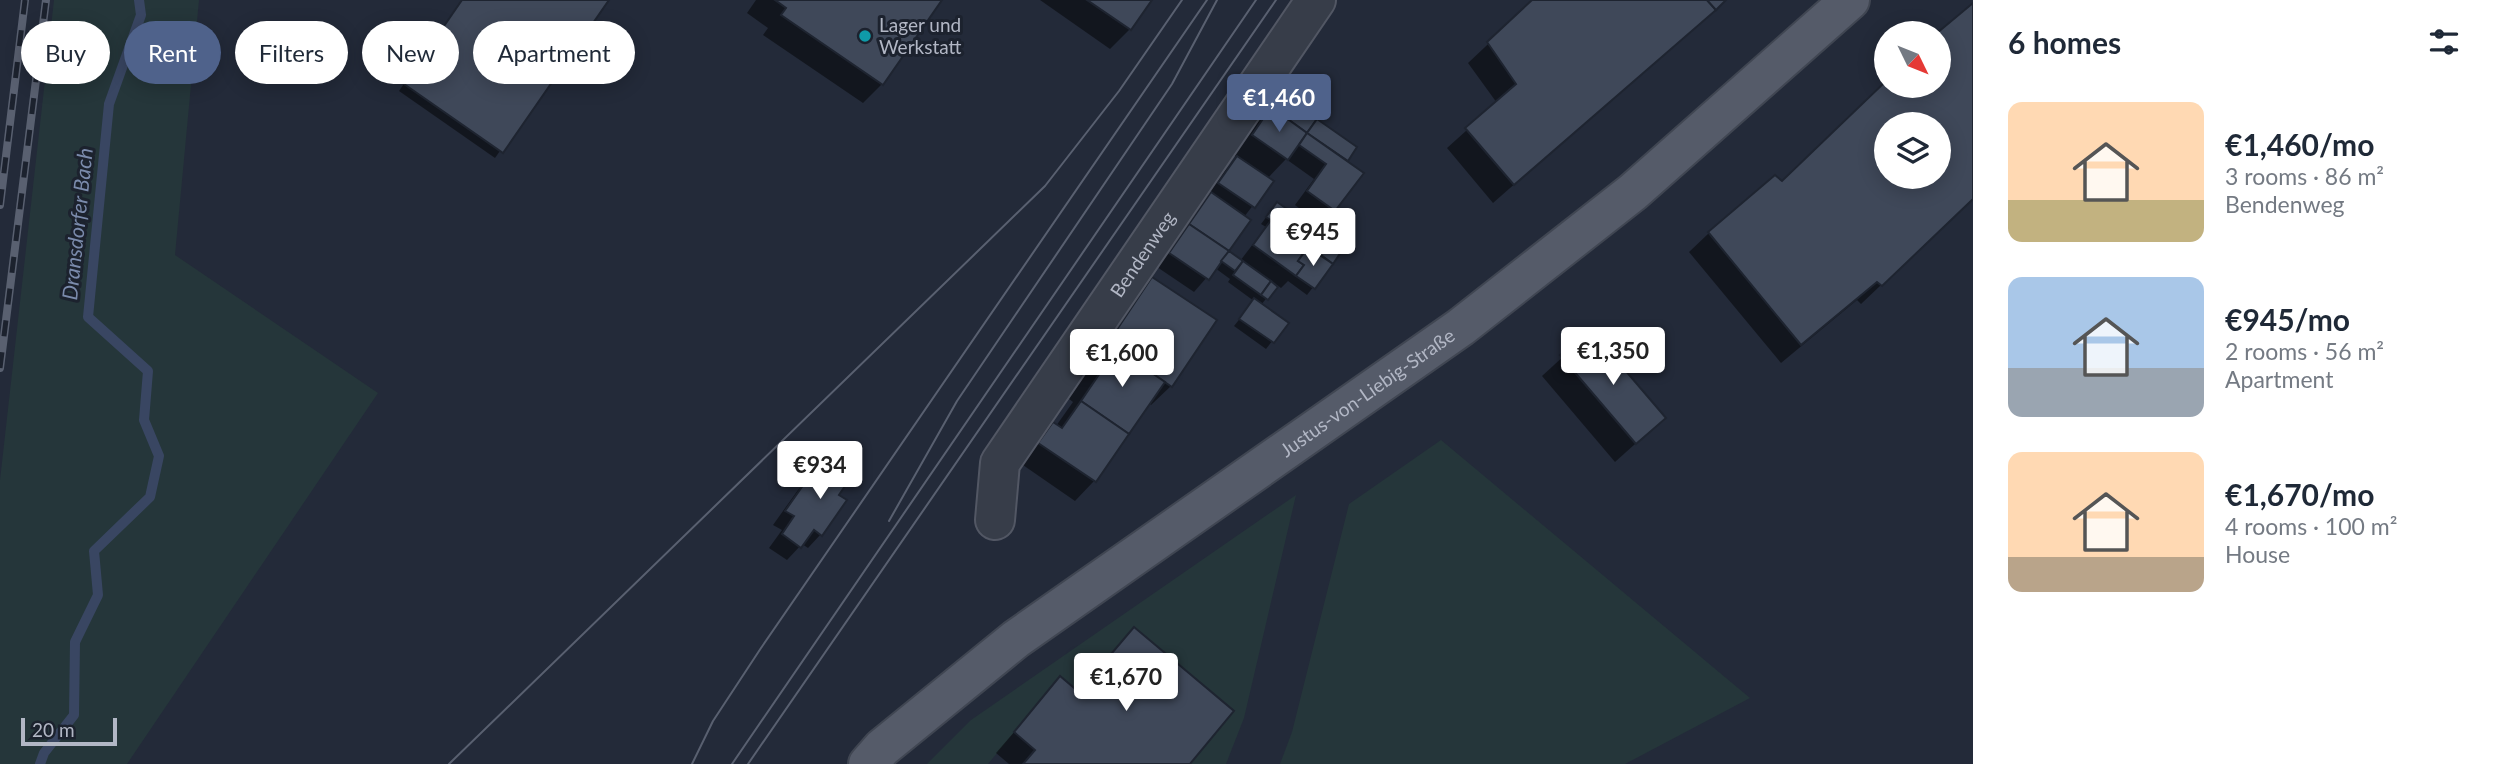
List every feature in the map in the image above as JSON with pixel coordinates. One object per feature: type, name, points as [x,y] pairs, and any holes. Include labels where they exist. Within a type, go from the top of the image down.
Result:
[{"type":"main road","name":"Justus-von-Liebig-Straße","points":[[868,764],[882,748],[1016,639],[1471,318],[1633,192],[1850,0]]},
{"type":"street","name":"Bendenweg","points":[[995,520],[1000,463],[1316,0]]},
{"type":"shaded area","points":[[54,0],[199,0],[197,21],[124,21],[124,84],[191,84],[175,255],[378,393],[127,764],[0,764],[0,480],[45,84],[110,84],[110,21],[52,21]]},
{"type":"shaded area","points":[[1441,440],[1750,698],[1625,764],[1280,764],[1292,732],[1349,504]]},
{"type":"shaded area","points":[[1296,495],[1244,718],[1226,764],[1190,764],[1234,710],[1134,627],[1079,692],[1060,677],[988,764],[927,764],[971,720]]},
{"type":"building","points":[[462,0],[609,0],[594,21],[473,21],[473,84],[551,84],[503,153],[404,84],[459,84],[459,21],[448,21]]},
{"type":"building","name":"Lager und Werkstatt","points":[[775,0],[942,0],[883,85],[781,15],[786,8]]},
{"type":"building","points":[[1087,0],[1152,0],[1131,30]]},
{"type":"building","points":[[1532,0],[1707,0],[1716,10],[1514,185],[1465,128],[1516,84],[1487,42]]},
{"type":"building","points":[[1707,0],[1726,0],[1716,10]]},
{"type":"building","points":[[1973,3],[1973,199],[1882,286],[1877,282],[1801,345],[1708,232],[1775,175],[1782,181],[1874,93],[1874,98],[1951,98],[1951,21]]},
{"type":"building","points":[[1290,80],[1327,105],[1307,133],[1271,107]]},
{"type":"building","points":[[1271,107],[1307,133],[1288,160],[1252,135]]},
{"type":"building","points":[[1317,119],[1357,147],[1348,161],[1307,133]]},
{"type":"building","points":[[1307,133],[1364,173],[1335,211],[1307,191],[1326,164],[1299,145]]},
{"type":"building","points":[[1237,156],[1274,181],[1255,208],[1218,183]]},
{"type":"building","points":[[1211,192],[1251,220],[1229,251],[1189,224]]},
{"type":"building","points":[[1277,202],[1303,220],[1292,235],[1266,217]]},
{"type":"building","points":[[1308,213],[1328,228],[1313,249],[1292,235]]},
{"type":"building","points":[[1271,220],[1308,247],[1298,261],[1304,265],[1296,276],[1253,245]]},
{"type":"building","points":[[1189,224],[1229,251],[1209,280],[1169,253]]},
{"type":"building","points":[[1321,238],[1341,252],[1333,264],[1313,249]]},
{"type":"building","points":[[1308,247],[1333,264],[1315,289],[1296,276],[1304,265],[1298,261]]},
{"type":"building","points":[[1229,251],[1243,261],[1235,271],[1221,261]]},
{"type":"building","points":[[1243,261],[1271,281],[1261,295],[1233,275]]},
{"type":"building","points":[[1152,277],[1217,320],[1172,387],[1108,343]]},
{"type":"building","points":[[1271,281],[1278,287],[1268,300],[1261,295]]},
{"type":"building","points":[[1254,298],[1289,323],[1274,343],[1239,319]]},
{"type":"building","points":[[1590,329],[1666,418],[1636,444],[1560,355]]},
{"type":"building","points":[[1108,343],[1165,382],[1129,434],[1081,401],[1102,370],[1093,364]]},
{"type":"building","points":[[1081,401],[1129,434],[1096,482],[1038,443],[1053,422],[1062,428]]},
{"type":"building","points":[[841,450],[860,464],[839,495],[847,500],[822,536],[814,530],[801,548],[782,534],[794,516],[785,511],[811,474],[819,480]]},
{"type":"building","points":[[1134,627],[1234,711],[1190,764],[1023,764],[1035,750],[1014,732],[1060,676],[1079,692]]},
{"type":"waterway","name":"Dransdorfer Bach","points":[[40,764],[44,753],[74,715],[75,642],[98,595],[94,551],[150,497],[159,456],[144,420],[148,371],[88,317],[109,104],[141,15],[139,0]]},
{"type":"tram line","points":[[449,764],[1045,186],[1119,91],[1182,0]]},
{"type":"tram line","points":[[692,764],[713,721],[761,648],[1207,0]]},
{"type":"tram line","points":[[889,521],[957,401],[1172,84],[1217,0]]},
{"type":"tram line","points":[[732,764],[1256,0]]},
{"type":"tram line","points":[[748,764],[1276,0]]},
{"type":"railway","points":[[0,205],[25,0]]},
{"type":"railway","points":[[0,368],[46,0]]},
{"type":"place","name":"Lager und Werkstatt","points":[[865,36]]}]
